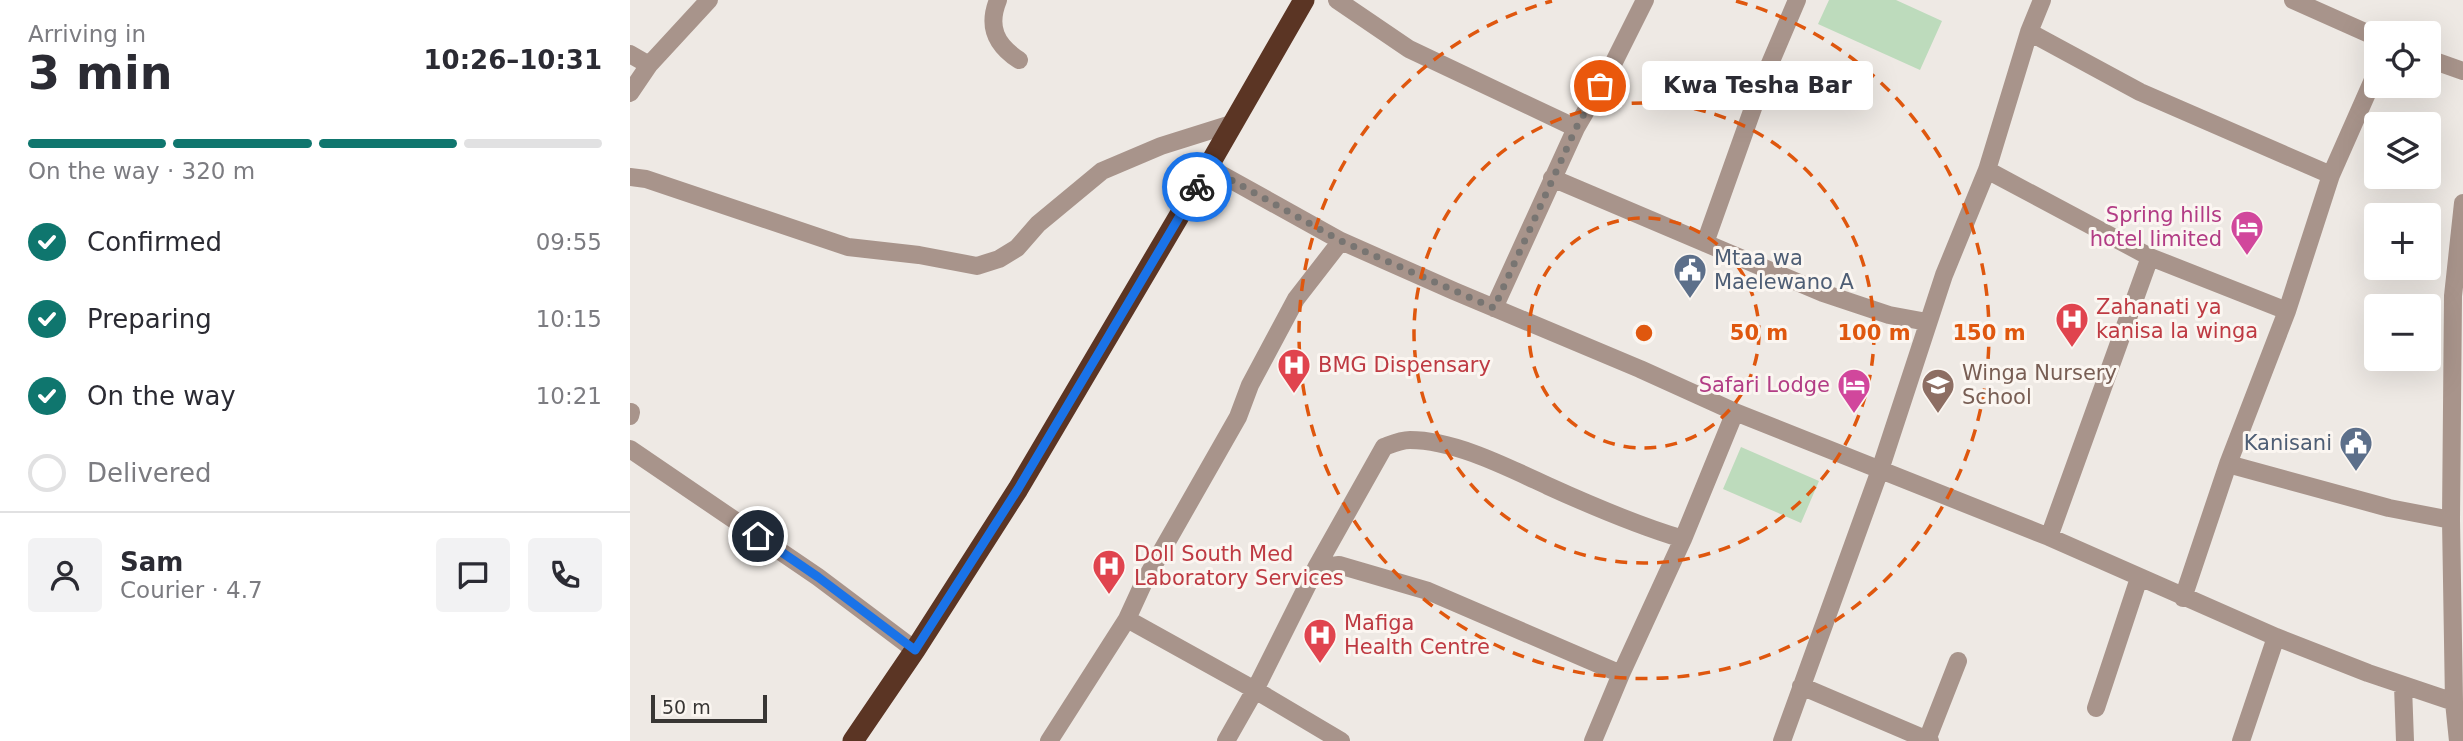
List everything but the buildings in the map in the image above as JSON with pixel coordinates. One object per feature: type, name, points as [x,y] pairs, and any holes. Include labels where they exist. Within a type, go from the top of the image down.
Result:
[{"type":"highway","points":[[853,741],[1018,489],[1304,0]]},
{"type":"street","points":[[630,93],[649,65],[709,0]]},
{"type":"street","points":[[998,0],[994,11],[994,27],[1000,45],[1019,60]]},
{"type":"street","points":[[1337,0],[1409,49],[1576,128]]},
{"type":"street","points":[[1705,243],[1763,80],[1797,0]]},
{"type":"street","points":[[1782,741],[1880,470],[1920,354],[1927,322],[1987,170],[2029,32],[2042,0]]},
{"type":"street","points":[[1494,308],[1576,128],[1612,66],[1642,1]]},
{"type":"street","points":[[2296,1],[2364,32]]},
{"type":"street","points":[[2029,32],[2140,92],[2331,175]]},
{"type":"street","points":[[630,54],[649,65]]},
{"type":"street","points":[[2441,63],[2463,71]]},
{"type":"street","points":[[2183,598],[2228,464],[2287,311],[2331,175],[2365,98]]},
{"type":"street","points":[[630,177],[646,179],[848,247],[919,255],[978,266],[999,259],[1017,248],[1038,225],[1102,171],[1161,146],[1231,124]]},
{"type":"street","points":[[1208,167],[1341,241],[1735,412],[2049,537],[2276,637],[2403,686],[2454,702]]},
{"type":"street","points":[[1987,170],[2150,257],[2287,311]]},
{"type":"street","points":[[1552,178],[1861,307],[1927,322]]},
{"type":"street","points":[[2458,741],[2454,702],[2458,587],[2451,520],[2457,419],[2454,296],[2463,203]]},
{"type":"street","points":[[1049,741],[1127,619],[1144,582],[1238,418],[1250,385],[1296,299],[1341,241]]},
{"type":"street","points":[[2049,537],[2150,257]]},
{"type":"street","points":[[1593,741],[1620,674],[1684,539],[1735,412]]},
{"type":"street","points":[[1226,741],[1255,690],[1316,568],[1384,447],[1401,440],[1413,440],[1451,447],[1497,463],[1645,528],[1684,539]]},
{"type":"street","points":[[630,449],[818,577],[915,650]]},
{"type":"street","points":[[2228,464],[2389,508],[2451,520]]},
{"type":"street","points":[[1316,568],[1339,565],[1428,591],[1620,674]]},
{"type":"street","points":[[2096,708],[2139,578]]},
{"type":"street","points":[[1127,619],[1341,741]]},
{"type":"street","points":[[2241,741],[2276,637]]},
{"type":"street","points":[[1801,686],[1929,740],[1958,661]]},
{"type":"street","points":[[2403,686],[2405,741]]},
{"type":"green space","points":[[1829,0],[1896,0],[1942,21],[1920,70],[1818,24]]},
{"type":"green space","points":[[1741,447],[1819,481],[1801,523],[1723,489]]},
{"type":"way so far","points":[[1197,187],[1208,167],[1341,241],[1494,308],[1576,128],[1600,86]]},
{"type":"place","name":"Kwa Tesha Bar","points":[[1600,86]]},
{"type":"place","name":"Spring hills hotel limited","points":[[2247,257]]},
{"type":"place","name":"Mtaa wa Maelewano A","points":[[1690,300]]},
{"type":"place","name":"Zahanati ya kanisa la winga","points":[[2072,349]]},
{"type":"place","name":"BMG Dispensary","points":[[1294,395]]},
{"type":"place","name":"Safari Lodge","points":[[1854,415]]},
{"type":"place","name":"Winga Nursery School","points":[[1938,415]]},
{"type":"place","name":"Kanisani","points":[[2356,473]]},
{"type":"place","name":"Doll South Med Laboratory Services","points":[[1109,596]]},
{"type":"place","name":"Mafiga Health Centre","points":[[1320,665]]},
{"type":"route","points":[[758,536],[915,650],[1018,489],[1197,187]]}]
